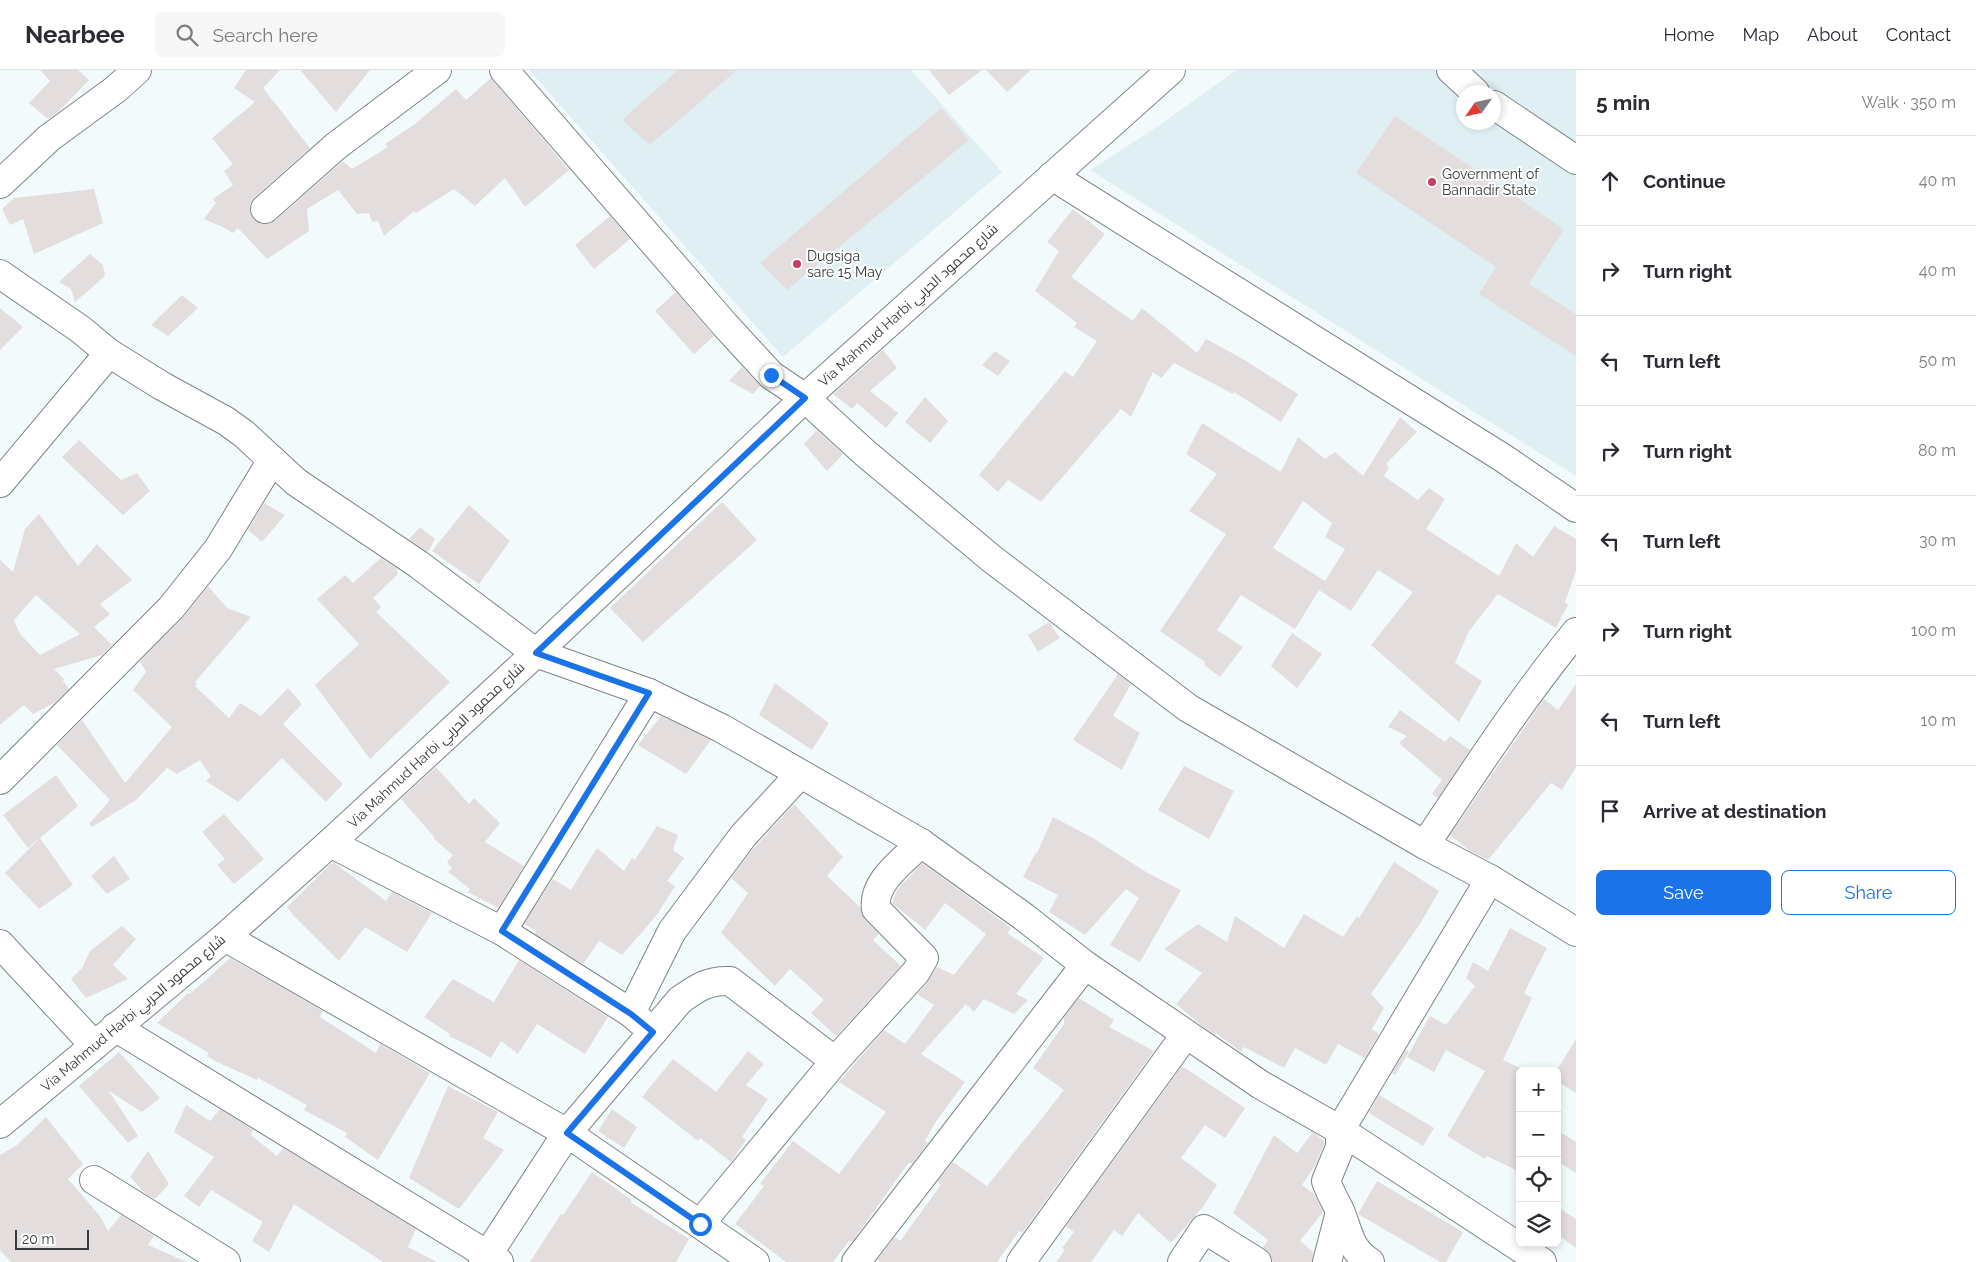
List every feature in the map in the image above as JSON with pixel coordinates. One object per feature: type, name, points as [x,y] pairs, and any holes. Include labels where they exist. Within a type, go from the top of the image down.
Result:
[{"type":"street","points":[[0,184],[49,138],[116,89],[137,70]]},
{"type":"street","points":[[265,209],[336,146],[437,70]]},
{"type":"street","points":[[504,70],[771,375],[805,398],[865,453],[992,559],[1188,708],[1425,844],[1490,879],[1576,932]]},
{"type":"street","name":"Via Mahmud Harbi شارع محمود الحربي","points":[[0,1124],[225,936],[330,843],[536,653],[805,398],[1172,70]]},
{"type":"street","points":[[1451,70],[1467,85]]},
{"type":"street","points":[[1501,110],[1576,160]]},
{"type":"street","points":[[1052,176],[1503,458],[1576,508]]},
{"type":"street","points":[[0,274],[80,329],[109,353],[162,386],[226,421],[244,434],[296,482],[418,564],[536,653],[649,693],[721,728],[921,844],[1024,917],[1084,965],[1261,1085],[1340,1130],[1542,1262]]},
{"type":"street","points":[[2,477],[109,353]]},
{"type":"street","points":[[0,780],[171,608],[218,549],[272,460]]},
{"type":"street","points":[[1425,844],[1485,755],[1576,632]]},
{"type":"street","points":[[502,931],[649,693]]},
{"type":"street","points":[[631,1014],[672,931],[743,836],[800,774]]},
{"type":"street","points":[[330,843],[502,931],[631,1014],[653,1032]]},
{"type":"street","points":[[700,1224],[836,1061],[916,972],[924,958],[876,909],[875,900],[880,884],[921,844]]},
{"type":"street","points":[[1370,1262],[1361,1256],[1349,1238],[1326,1181],[1340,1147],[1340,1130],[1490,879]]},
{"type":"street","points":[[225,936],[567,1133],[755,1262]]},
{"type":"street","points":[[0,944],[94,1045]]},
{"type":"street","points":[[856,1262],[1084,965]]},
{"type":"street","points":[[115,1027],[490,1260],[567,1133],[680,1000],[700,986],[716,980],[730,980],[836,1061]]},
{"type":"street","points":[[1021,1262],[1186,1034]]},
{"type":"street","points":[[94,1180],[226,1262]]},
{"type":"street","points":[[1327,1262],[1340,1212]]},
{"type":"street","points":[[1182,1262],[1204,1229],[1257,1262]]},
{"type":"shaded area","name":"Dugsiga sare 15 May","points":[[529,70],[911,70],[1002,172],[783,357]]},
{"type":"shaded area","points":[[1236,70],[1576,70],[1576,476],[1090,170],[1160,125]]},
{"type":"building","points":[[40,70],[78,70],[89,80],[59,111],[48,119],[29,103],[50,81]]},
{"type":"building","points":[[246,70],[280,70],[263,88],[310,148],[255,197],[250,204],[250,213],[254,220],[261,224],[269,224],[275,221],[343,161],[352,169],[388,147],[385,144],[415,124],[456,89],[466,100],[491,78],[569,170],[525,207],[505,178],[475,206],[454,189],[416,213],[414,211],[384,236],[378,221],[372,222],[369,213],[357,214],[338,190],[307,209],[309,231],[267,259],[238,228],[233,233],[204,219],[216,203],[213,199],[233,185],[224,171],[233,164],[212,138],[255,102],[234,88]]},
{"type":"building","points":[[300,70],[370,70],[336,112]]},
{"type":"building","points":[[678,70],[737,70],[650,145],[622,120]]},
{"type":"building","points":[[929,70],[982,70],[949,95]]},
{"type":"building","points":[[986,70],[1031,70],[1007,92]]},
{"type":"building","points":[[941,108],[969,140],[787,290],[760,263]]},
{"type":"building","points":[[1395,116],[1564,229],[1529,284],[1576,314],[1576,356],[1479,294],[1496,267],[1356,173]]},
{"type":"building","points":[[94,189],[103,223],[34,254],[23,219],[10,225],[2,209],[14,198]]},
{"type":"building","points":[[1073,209],[1105,234],[1071,277],[1133,321],[1142,308],[1197,353],[1206,339],[1243,359],[1298,394],[1281,422],[1234,392],[1233,394],[1174,363],[1161,378],[1153,372],[1131,417],[1121,409],[1041,502],[1008,480],[998,492],[979,475],[1065,371],[1073,377],[1097,341],[1074,327],[1077,323],[1035,291],[1059,251],[1047,242]]},
{"type":"building","points":[[610,216],[630,239],[594,269],[575,245]]},
{"type":"building","points":[[90,254],[103,265],[105,276],[75,302],[71,289],[59,282]]},
{"type":"building","points":[[676,292],[714,336],[694,354],[655,311]]},
{"type":"building","points":[[182,295],[198,308],[168,336],[151,325]]},
{"type":"building","points":[[0,308],[23,327],[0,350]]},
{"type":"building","points":[[883,350],[897,368],[870,391],[898,413],[886,428],[857,403],[852,409],[833,394]]},
{"type":"building","points":[[995,351],[1010,361],[998,376],[982,365]]},
{"type":"building","points":[[742,367],[760,386],[753,394],[729,381]]},
{"type":"building","points":[[925,397],[948,421],[930,443],[905,422]]},
{"type":"building","points":[[1400,417],[1417,432],[1386,464],[1389,467],[1384,476],[1418,500],[1429,488],[1445,499],[1426,529],[1499,576],[1516,543],[1533,557],[1554,526],[1576,539],[1576,571],[1565,602],[1568,605],[1556,628],[1498,594],[1469,631],[1455,663],[1482,681],[1459,722],[1371,645],[1413,592],[1378,570],[1351,611],[1319,590],[1295,629],[1241,595],[1217,630],[1243,647],[1220,677],[1204,665],[1205,662],[1160,631],[1226,534],[1189,511],[1217,474],[1186,454],[1202,423],[1281,472],[1298,437],[1325,459],[1335,452],[1363,476]],"holes":[[[1303,501],[1332,523],[1325,537],[1345,549],[1325,581],[1273,548]]]},
{"type":"building","points":[[817,430],[843,454],[827,471],[804,444]]},
{"type":"building","points":[[79,440],[121,480],[137,473],[150,491],[123,515],[62,457]]},
{"type":"building","points":[[722,502],[757,540],[643,642],[610,608]]},
{"type":"building","points":[[264,503],[285,515],[262,542],[248,530]]},
{"type":"building","points":[[469,505],[510,541],[479,584],[432,551]]},
{"type":"building","points":[[39,514],[78,566],[97,544],[132,580],[100,604],[110,614],[94,627],[112,645],[102,655],[54,669],[64,679],[63,681],[69,689],[56,702],[33,714],[24,705],[0,725],[0,560],[13,572],[25,529]],"holes":[[[36,595],[80,634],[40,655],[20,634],[14,620]]]},
{"type":"building","points":[[420,527],[435,539],[428,552],[409,539]]},
{"type":"building","points":[[381,558],[396,568],[398,574],[373,598],[381,607],[376,612],[450,682],[370,759],[315,685],[359,644],[317,599],[345,575],[353,583]]},
{"type":"building","points":[[208,586],[227,608],[251,617],[195,682],[197,684],[195,686],[229,718],[240,703],[261,716],[288,688],[302,704],[283,724],[343,784],[326,802],[282,758],[238,802],[206,781],[211,777],[200,760],[177,774],[167,768],[136,800],[92,827],[89,824],[110,800],[57,745],[82,720],[125,783],[172,727],[133,690],[146,672],[140,661],[182,619]]},
{"type":"building","points":[[1049,622],[1060,638],[1038,652],[1028,635]]},
{"type":"building","points":[[1292,633],[1322,654],[1297,688],[1271,666]]},
{"type":"building","points":[[1118,674],[1131,684],[1113,716],[1140,733],[1122,770],[1073,740]]},
{"type":"building","points":[[775,683],[829,723],[812,750],[759,715]]},
{"type":"building","points":[[1576,684],[1576,767],[1562,790],[1551,783],[1488,860],[1470,851],[1450,835],[1544,699],[1558,710]]},
{"type":"building","points":[[1400,710],[1445,742],[1450,736],[1470,750],[1438,798],[1432,794],[1442,780],[1399,743],[1407,736],[1388,727]]},
{"type":"building","points":[[661,716],[711,740],[686,774],[638,745]]},
{"type":"building","points":[[1184,766],[1234,791],[1209,839],[1158,810]]},
{"type":"building","points":[[436,767],[469,804],[474,798],[500,823],[485,842],[524,866],[498,908],[468,892],[470,889],[448,872],[452,868],[447,862],[453,855],[434,839],[401,799]]},
{"type":"building","points":[[56,775],[78,806],[28,848],[3,815]]},
{"type":"building","points":[[794,804],[843,857],[827,876],[860,907],[865,920],[879,934],[873,940],[901,966],[836,1036],[811,1013],[824,1000],[790,969],[775,986],[721,933],[748,893],[731,878],[749,854]]},
{"type":"building","points":[[224,814],[264,859],[234,884],[217,865],[225,859],[202,832]]},
{"type":"building","points":[[1053,817],[1093,838],[1146,872],[1181,890],[1140,962],[1110,945],[1139,898],[1126,889],[1085,935],[1049,912],[1058,895],[1023,877],[1037,853]]},
{"type":"building","points":[[657,826],[678,835],[673,850],[684,858],[667,881],[675,886],[656,916],[622,955],[599,941],[583,964],[535,934],[536,931],[524,924],[553,879],[571,890],[597,848],[624,871],[632,858],[635,860]]},
{"type":"building","points":[[40,838],[73,885],[39,909],[5,873]]},
{"type":"building","points":[[114,856],[130,879],[107,894],[91,876]]},
{"type":"building","points":[[333,862],[386,901],[392,892],[432,913],[407,952],[365,927],[339,961],[294,916],[287,907]]},
{"type":"building","points":[[1394,862],[1439,891],[1420,924],[1371,994],[1384,1008],[1372,1029],[1379,1034],[1365,1058],[1338,1044],[1326,1065],[1295,1048],[1284,1068],[1244,1047],[1241,1052],[1216,1033],[1215,1035],[1201,1025],[1176,1004],[1202,973],[1164,949],[1198,924],[1227,942],[1235,916],[1284,948],[1304,914],[1343,937],[1357,916],[1359,918]]},
{"type":"building","points":[[922,863],[1011,928],[1007,933],[1044,958],[1016,994],[1028,1000],[1014,1014],[984,999],[974,1012],[966,1004],[921,1054],[965,1082],[935,1123],[925,1141],[928,1143],[912,1164],[909,1162],[852,1242],[849,1241],[833,1262],[786,1262],[735,1224],[764,1186],[760,1184],[793,1141],[839,1174],[886,1112],[839,1082],[884,1030],[905,1044],[934,1005],[917,994],[928,982],[937,967],[954,975],[986,934],[945,903],[925,930],[892,903],[897,890]]},
{"type":"building","points":[[122,926],[136,939],[113,965],[128,979],[86,998],[71,979],[82,968],[90,951]]},
{"type":"building","points":[[1510,928],[1547,948],[1524,993],[1532,998],[1503,1060],[1518,1067],[1516,1067],[1516,1170],[1487,1156],[1485,1159],[1447,1136],[1485,1071],[1446,1050],[1434,1072],[1407,1057],[1430,1016],[1446,1025],[1475,986],[1466,978],[1473,962],[1488,971]]},
{"type":"building","points":[[230,958],[323,1011],[320,1017],[376,1053],[380,1044],[430,1073],[378,1160],[345,1137],[347,1133],[304,1110],[307,1105],[258,1078],[257,1080],[215,1061],[207,1056],[209,1053],[157,1023],[188,993],[190,994]]},
{"type":"building","points":[[519,960],[608,1017],[585,1054],[537,1024],[518,1054],[501,1041],[491,1058],[449,1036],[450,1034],[424,1017],[453,979],[494,1002]]},
{"type":"building","points":[[1079,998],[1114,1020],[1109,1027],[1154,1051],[1022,1233],[1019,1231],[997,1262],[880,1262],[877,1260],[895,1237],[900,1241],[941,1185],[937,1182],[953,1162],[987,1186],[1064,1090],[1033,1068],[1064,1024],[1064,1017]]},
{"type":"building","points":[[1576,1039],[1576,1093],[1561,1084],[1561,1067],[1559,1067]]},
{"type":"building","points":[[1406,1050],[1409,1052],[1395,1075],[1392,1073]]},
{"type":"building","points":[[748,1051],[764,1064],[746,1085],[768,1099],[742,1137],[746,1140],[731,1162],[700,1138],[698,1141],[642,1097],[673,1059],[716,1092]]},
{"type":"building","points":[[119,1052],[160,1098],[142,1112],[109,1091],[138,1136],[128,1143],[79,1086]]},
{"type":"building","points":[[1182,1066],[1245,1108],[1225,1138],[1205,1125],[1181,1158],[1217,1185],[1202,1208],[1171,1243],[1138,1213],[1122,1236],[1114,1230],[1091,1262],[1056,1262],[1065,1250],[1062,1248],[1074,1232],[1066,1226]]},
{"type":"building","points":[[448,1086],[498,1112],[483,1138],[504,1150],[459,1209],[409,1178]]},
{"type":"building","points":[[1379,1095],[1434,1128],[1423,1146],[1369,1113]]},
{"type":"building","points":[[186,1105],[210,1121],[220,1109],[253,1130],[251,1135],[277,1156],[283,1148],[416,1229],[408,1247],[437,1262],[383,1262],[294,1204],[269,1252],[252,1241],[263,1222],[211,1190],[199,1207],[184,1196],[214,1157],[174,1132]]},
{"type":"building","points":[[612,1109],[637,1127],[624,1148],[598,1131]]},
{"type":"building","points":[[46,1117],[83,1164],[68,1179],[100,1216],[108,1231],[121,1215],[154,1236],[148,1245],[187,1262],[11,1262],[0,1250],[0,1155],[17,1145]]},
{"type":"building","points":[[1313,1132],[1324,1141],[1324,1144],[1315,1166],[1302,1185],[1314,1194],[1323,1212],[1300,1241],[1313,1252],[1312,1262],[1273,1262],[1270,1254],[1263,1247],[1268,1240],[1233,1213],[1274,1135],[1297,1153]]},
{"type":"building","points":[[1561,1133],[1576,1142],[1576,1173],[1561,1164]]},
{"type":"building","points":[[148,1151],[169,1184],[155,1199],[147,1195],[130,1177]]},
{"type":"building","points":[[592,1172],[632,1200],[630,1202],[689,1239],[676,1262],[530,1262],[561,1214],[563,1215]]},
{"type":"building","points":[[1377,1181],[1463,1232],[1446,1262],[1440,1262],[1358,1214]]},
{"type":"building","points":[[1561,1210],[1576,1219],[1576,1248],[1561,1237]]},
{"type":"place","name":"Government of Bannadir State","points":[[1432,182]]},
{"type":"place","name":"Dugsiga sare 15 May","points":[[797,264]]},
{"type":"route","points":[[700,1224],[567,1133],[653,1032],[631,1014],[502,931],[649,693],[536,653],[805,398],[771,375]]}]
